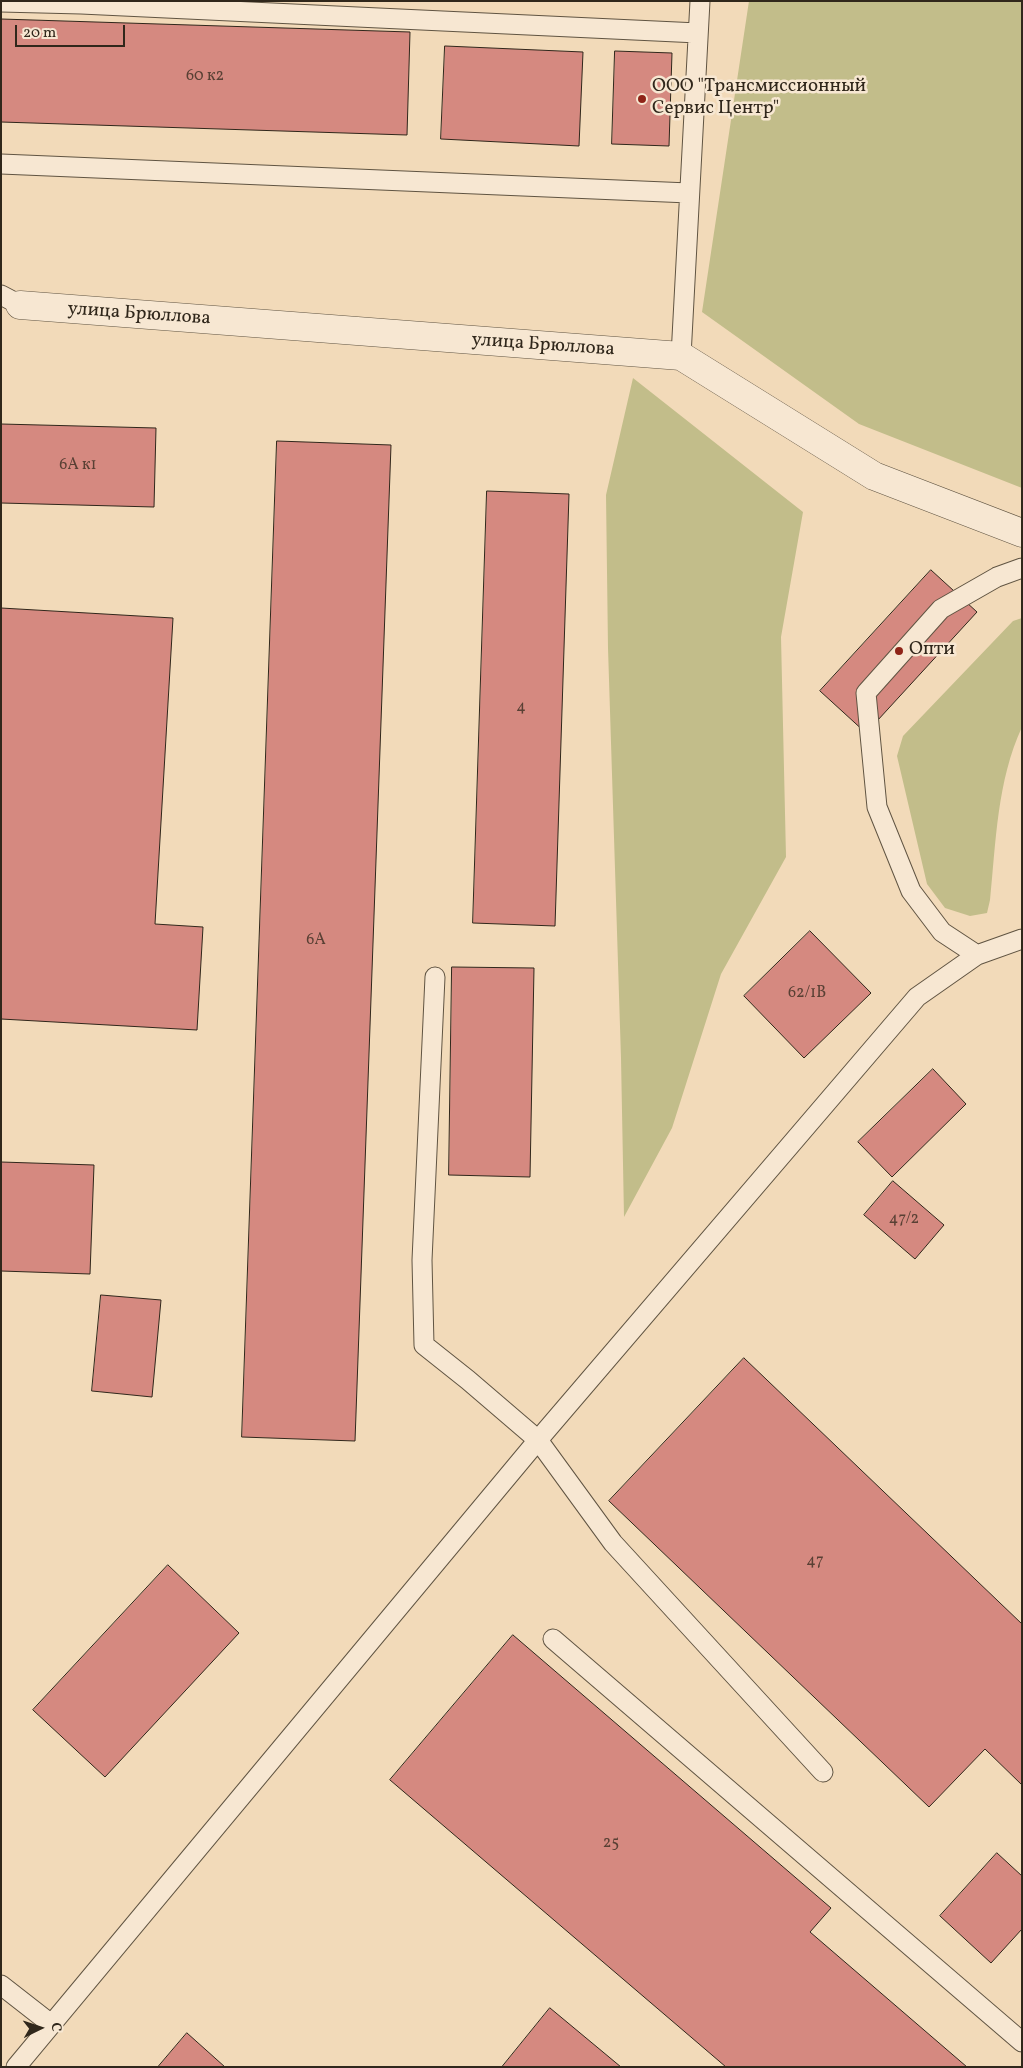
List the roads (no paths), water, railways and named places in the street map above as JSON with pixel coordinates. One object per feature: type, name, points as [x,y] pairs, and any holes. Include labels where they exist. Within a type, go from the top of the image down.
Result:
[{"type":"street","name":"улица Брюллова","points":[[11,300],[681,356],[874,476],[1022,533]]},
{"type":"lane","points":[[681,356],[700,1]]},
{"type":"lane","points":[[1,2],[80,2],[698,33]]},
{"type":"lane","points":[[1,164],[689,193]]},
{"type":"lane","points":[[977,955],[942,932],[911,891],[878,807],[866,693],[940,609],[997,577],[1022,568]]},
{"type":"lane","points":[[16,2067],[538,1440],[916,997],[977,955],[1022,938]]},
{"type":"lane","points":[[435,977],[422,1260],[424,1345],[538,1440],[613,1543],[823,1772]]},
{"type":"lane","points":[[553,1639],[1022,2042]]},
{"type":"lane","points":[[1,1984],[51,2024]]},
{"type":"place","name":"ООО \"Трансмиссионный Сервис Центр\"","points":[[642,99]]},
{"type":"place","name":"Опти","points":[[899,651]]}]
